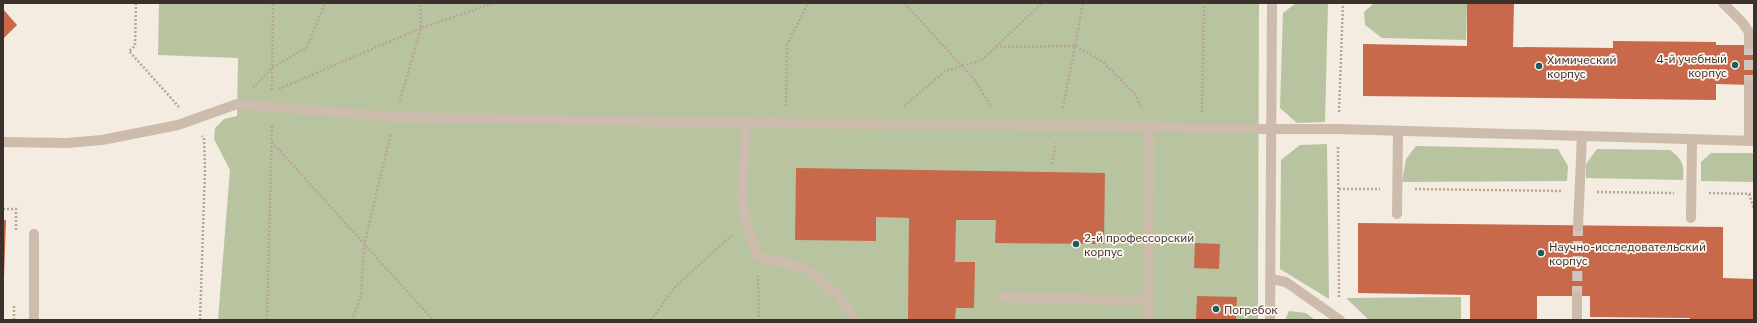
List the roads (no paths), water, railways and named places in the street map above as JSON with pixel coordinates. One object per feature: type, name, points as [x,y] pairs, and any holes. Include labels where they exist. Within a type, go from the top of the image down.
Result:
[{"type":"lane","points":[[1270,320],[1272,3]]},
{"type":"lane","points":[[1723,3],[1742,22],[1749,32],[1749,45]]},
{"type":"lane","points":[[3,142],[67,143],[102,140],[192,121],[238,104],[395,117],[746,123],[786,122],[1149,126],[1202,129],[1338,129],[1752,141],[1749,85]]},
{"type":"lane","points":[[746,123],[742,201],[746,223],[758,257],[805,268],[839,296],[855,320]]},
{"type":"lane","points":[[1148,320],[1149,126]]},
{"type":"lane","points":[[1397,214],[1398,131]]},
{"type":"lane","points":[[1578,226],[1582,136]]},
{"type":"lane","points":[[1691,218],[1692,140]]},
{"type":"lane","points":[[34,234],[34,320]]},
{"type":"lane","points":[[1271,279],[1286,282],[1340,319]]},
{"type":"lane","points":[[1577,296],[1577,320]]},
{"type":"lane","points":[[1003,298],[1148,301]]},
{"type":"tunnel","points":[[1749,45],[1749,85]]},
{"type":"tunnel","points":[[1577,296],[1578,226]]},
{"type":"place","name":"4-й учебный корпус","points":[[1735,65]]},
{"type":"place","name":"Химический корпус","points":[[1539,66]]},
{"type":"place","name":"2-й профессорский корпус","points":[[1076,244]]},
{"type":"place","name":"Научно-исследовательский корпус","points":[[1541,253]]},
{"type":"place","name":"Погребок","points":[[1216,309]]}]
